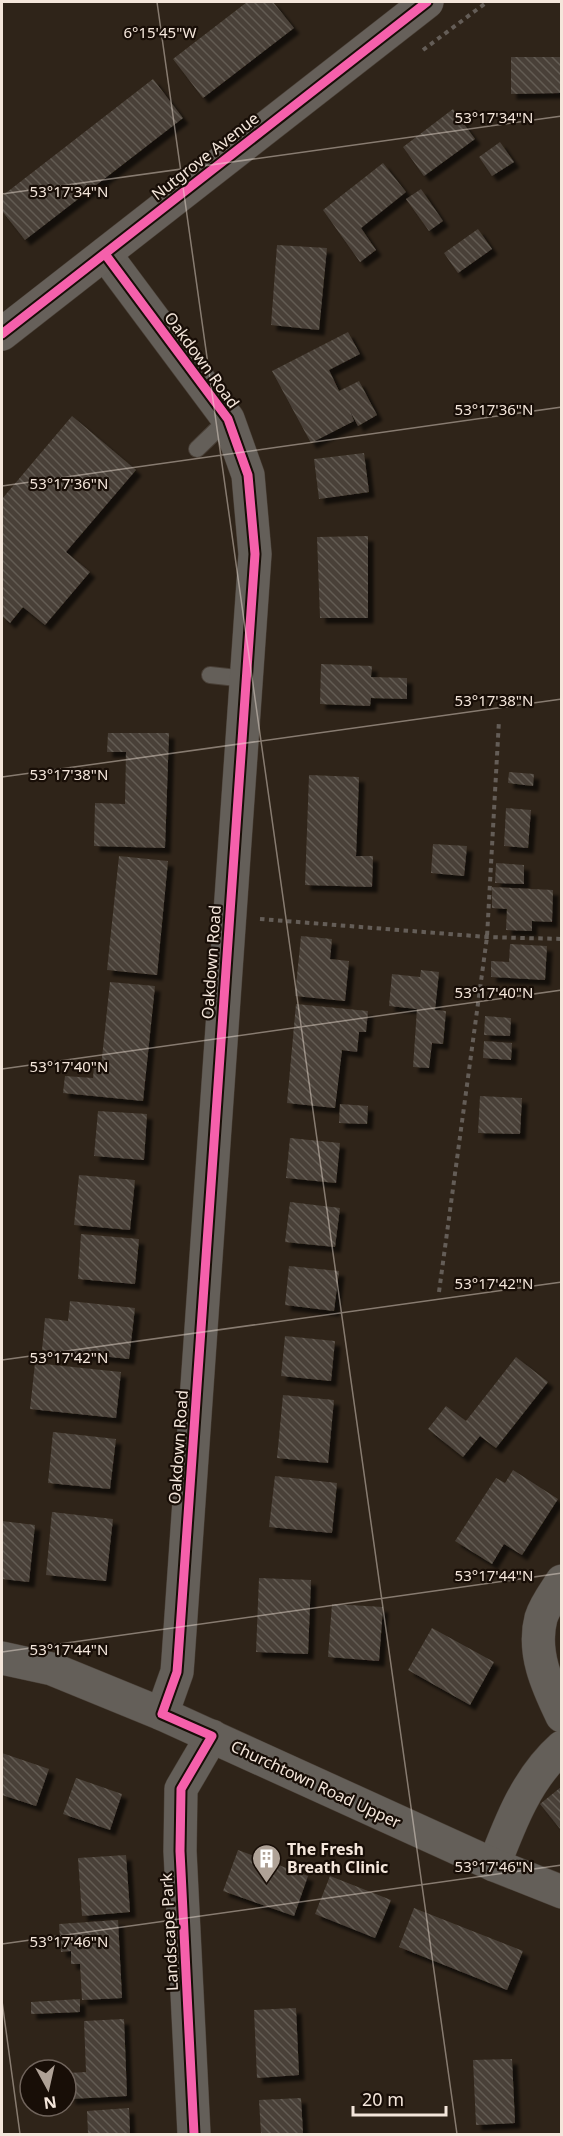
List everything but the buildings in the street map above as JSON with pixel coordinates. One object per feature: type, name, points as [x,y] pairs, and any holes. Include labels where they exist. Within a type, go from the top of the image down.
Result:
[{"type":"main road","name":"Nutgrove Avenue","points":[[2,334],[427,2]]},
{"type":"street","name":"Oakdown Road","points":[[105,254],[228,419],[248,475],[255,554],[177,1672],[162,1714]]},
{"type":"street","points":[[561,1581],[541,1616],[537,1648],[551,1694],[561,1716]]},
{"type":"street","name":"Churchtown Road Upper","points":[[2,1658],[52,1669],[162,1714],[494,1865],[561,1892]]},
{"type":"street","name":"Landscape Park","points":[[194,2134],[180,1851],[182,1789],[212,1736]]},
{"type":"street","points":[[494,1865],[510,1822],[534,1777],[561,1747]]},
{"type":"lane","points":[[197,449],[228,419]]},
{"type":"lane","points":[[210,675],[246,679]]},
{"type":"path","points":[[422,50],[487,2]]},
{"type":"path","points":[[439,1292],[488,937],[499,720]]},
{"type":"path","points":[[229,915],[488,937],[561,939]]},
{"type":"cycle path","points":[[2,334],[427,2]]},
{"type":"cycle path","points":[[105,254],[228,419],[248,475],[255,554],[177,1672],[162,1714],[212,1736],[181,1789],[180,1851],[194,2134]]},
{"type":"place","name":"The Fresh Breath Clinic","points":[[266,1884]]}]
